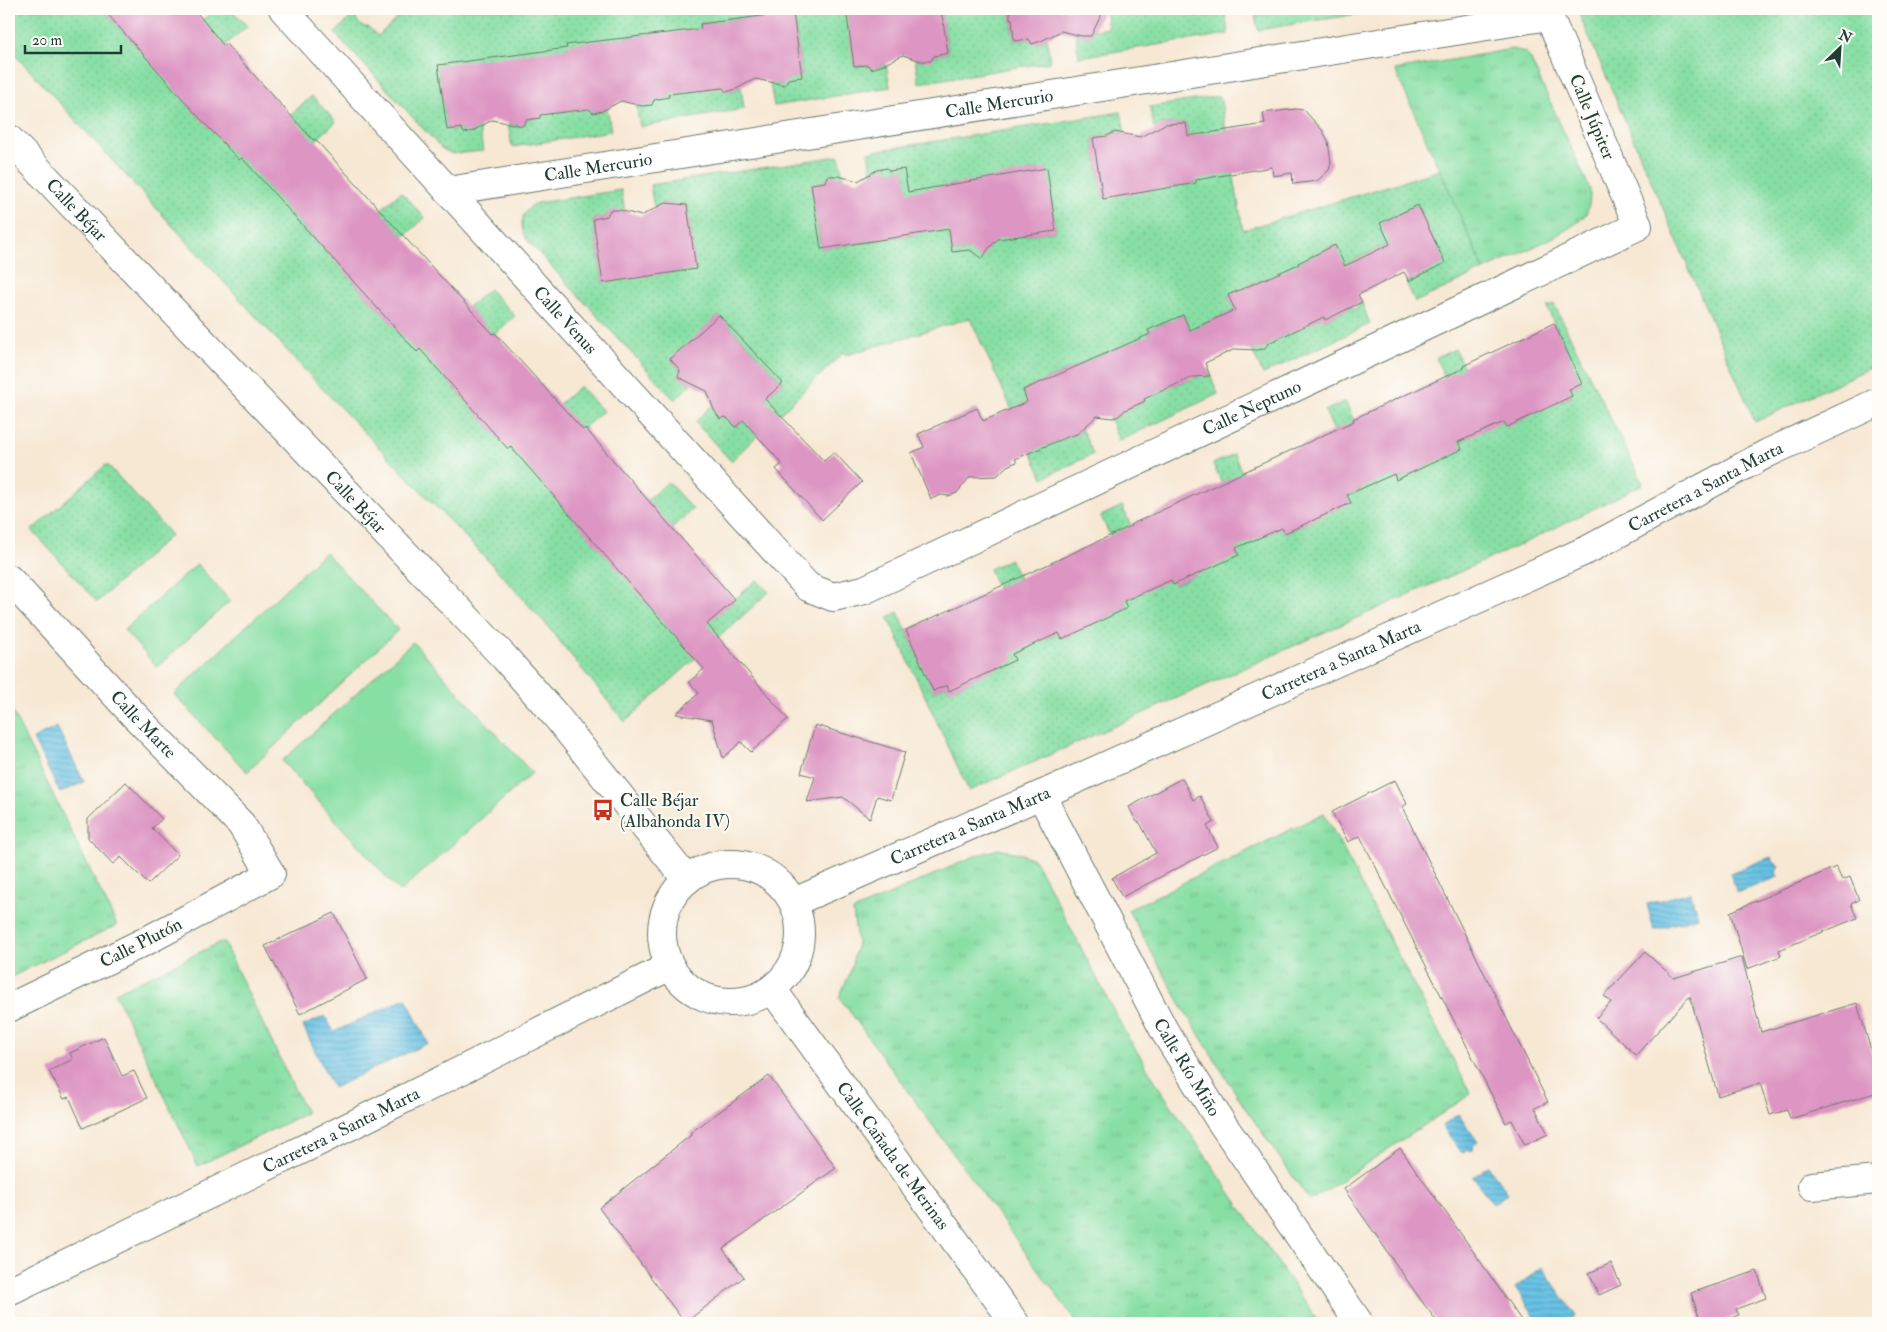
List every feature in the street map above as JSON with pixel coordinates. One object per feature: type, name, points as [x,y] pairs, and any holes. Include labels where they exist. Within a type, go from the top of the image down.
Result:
[{"type":"street","name":"Calle Venus","points":[[283,9],[808,587],[833,597],[864,590]]},
{"type":"street","name":"Calle Mercurio","points":[[448,191],[1547,12]]},
{"type":"street","name":"Calle Júpiter","points":[[1547,12],[1638,226]]},
{"type":"street","name":"Calle Béjar","points":[[9,139],[505,658],[556,716],[686,880]]},
{"type":"street","name":"Calle Neptuno","points":[[864,590],[1638,226]]},
{"type":"street","name":"Carretera a Santa Marta","points":[[794,902],[1041,796],[1589,550],[1768,453],[1878,402]]},
{"type":"street","name":"Calle Marte","points":[[9,579],[135,716],[241,824],[270,874]]},
{"type":"street","name":"Calle Río Miño","points":[[1041,796],[1165,1032],[1219,1119],[1359,1323]]},
{"type":"street","points":[[726,864],[751,867],[775,879],[794,902],[800,923],[800,939],[797,954],[788,972],[772,989],[755,998],[736,1002],[716,1000],[697,994],[682,982],[670,966],[662,934],[664,917],[669,901],[686,880],[705,869],[726,864]]},
{"type":"street","name":"Calle Plutón","points":[[9,1008],[148,940],[270,874]]},
{"type":"street","name":"Carretera a Santa Marta","points":[[9,1291],[326,1138],[670,966]]},
{"type":"street","name":"Calle Cañada de Merinas","points":[[772,989],[1015,1323]]},
{"type":"street","points":[[1812,1186],[1878,1180]]},
{"type":"green space","points":[[9,9],[103,9],[152,64],[215,9],[231,9],[247,26],[175,90],[239,160],[312,96],[336,122],[266,185],[329,255],[401,192],[425,218],[353,281],[417,351],[489,289],[515,316],[445,378],[508,448],[580,386],[603,411],[533,473],[596,544],[668,482],[693,509],[672,528],[683,644],[757,580],[769,592],[625,722],[544,622],[495,568],[315,381],[9,48]]},
{"type":"green space","points":[[407,9],[847,9],[854,66],[868,65],[876,68],[886,64],[890,87],[774,106],[770,83],[780,85],[788,79],[802,76],[793,12],[700,24],[702,39],[723,88],[730,91],[741,87],[744,109],[640,127],[636,104],[653,104],[655,100],[669,97],[660,33],[566,46],[568,60],[589,109],[592,112],[596,112],[607,108],[611,131],[512,147],[508,124],[518,126],[525,123],[526,120],[540,117],[533,67],[438,65],[447,130],[461,129],[463,131],[473,131],[479,127],[483,151],[452,154],[441,148],[335,33],[354,14],[361,25],[368,27],[378,36]]},
{"type":"green space","points":[[941,9],[1010,9],[1014,41],[1029,39],[1031,42],[1036,43],[1047,38],[1050,62],[919,83],[915,59],[921,61],[932,59],[934,56],[948,53]]},
{"type":"green space","points":[[1105,9],[1192,9],[1193,13],[1207,12],[1209,15],[1225,11],[1228,34],[1079,57],[1076,35],[1086,36],[1092,34],[1094,30],[1108,28]]},
{"type":"green space","points":[[1254,9],[1368,9],[1370,12],[1258,30]]},
{"type":"green space","points":[[1577,9],[1878,9],[1878,364],[1755,422]]},
{"type":"green space","points":[[1512,49],[1525,52],[1530,58],[1590,189],[1589,202],[1585,215],[1578,222],[1554,237],[1484,270],[1395,70]]},
{"type":"green space","points":[[1220,96],[1243,230],[1440,170],[1484,270],[1415,302],[1406,282],[1419,278],[1421,274],[1445,262],[1417,205],[1381,223],[1390,243],[1344,265],[1335,245],[1298,263],[1325,320],[1350,308],[1356,308],[1362,303],[1370,324],[1263,374],[1252,350],[1265,346],[1288,334],[1264,279],[1228,295],[1235,310],[1190,330],[1183,315],[1148,330],[1173,386],[1208,370],[1218,394],[1119,441],[1109,417],[1119,416],[1125,410],[1145,402],[1120,347],[1023,390],[1047,445],[1070,437],[1082,430],[1093,454],[1043,478],[970,318],[846,355],[844,352],[731,461],[695,422],[712,405],[721,418],[726,418],[736,427],[783,382],[719,315],[671,359],[680,370],[679,373],[691,384],[675,400],[527,240],[522,224],[524,214],[537,203],[621,190],[625,212],[615,210],[609,212],[607,216],[593,219],[603,282],[696,269],[687,204],[672,206],[670,203],[665,203],[654,207],[650,185],[839,156],[843,177],[833,176],[825,182],[811,185],[821,249],[913,235],[904,169],[877,170],[872,173],[868,152],[1121,112],[1125,133],[1113,133],[1093,138],[1103,198],[1134,193],[1132,176],[1161,172],[1165,188],[1196,183],[1186,123],[1171,125],[1170,123],[1154,128],[1150,107]],"holes":[[[1047,169],[1056,231],[1021,236],[1017,209],[986,213],[990,247],[985,253],[977,255],[970,250],[952,252],[944,186],[981,180],[982,182],[995,180],[995,183],[1028,178],[1028,171]]]},
{"type":"green space","points":[[1554,304],[1643,484],[1531,540],[969,791],[888,617],[898,612],[934,691],[947,685],[950,690],[971,681],[969,673],[1011,653],[1018,634],[989,569],[1010,559],[1046,639],[1059,633],[1062,639],[1127,608],[1124,601],[1137,595],[1101,516],[1122,506],[1158,585],[1171,580],[1174,585],[1195,575],[1192,569],[1236,548],[1228,497],[1213,464],[1234,454],[1269,533],[1282,528],[1286,533],[1307,523],[1304,516],[1360,490],[1325,411],[1345,401],[1380,480],[1394,474],[1397,480],[1462,450],[1458,442],[1471,437],[1436,358],[1455,349],[1491,427],[1504,421],[1507,427],[1528,417],[1525,410],[1550,406],[1572,397],[1569,389],[1581,383],[1547,307]]},
{"type":"green space","points":[[107,464],[171,535],[97,602],[32,530]]},
{"type":"green space","points":[[325,552],[398,630],[247,772],[174,694]]},
{"type":"green space","points":[[197,564],[230,601],[157,667],[124,630]]},
{"type":"green space","points":[[413,642],[532,773],[400,892],[282,761]]},
{"type":"green space","points":[[12,711],[117,925],[9,978],[9,713]]},
{"type":"green space","points":[[1324,813],[1471,1094],[1310,1201],[1245,1108],[1184,1010],[1128,910]]},
{"type":"green space","points":[[999,849],[1022,854],[1035,860],[1125,1032],[1162,1092],[1319,1323],[1077,1323],[839,997],[850,973],[857,943],[853,911],[977,855]]},
{"type":"green space","points":[[223,941],[306,1113],[198,1166],[115,993]]},
{"type":"water","points":[[57,727],[84,782],[60,793],[33,739]]},
{"type":"water","points":[[1771,857],[1773,863],[1779,866],[1776,872],[1778,877],[1737,893],[1730,873]]},
{"type":"water","points":[[1690,892],[1698,917],[1654,930],[1647,904]]},
{"type":"water","points":[[406,998],[428,1043],[333,1088],[303,1026],[325,1016],[334,1032]]},
{"type":"water","points":[[1458,1114],[1478,1142],[1473,1145],[1474,1148],[1469,1151],[1467,1149],[1462,1153],[1442,1126]]},
{"type":"water","points":[[1488,1166],[1508,1193],[1493,1204],[1473,1177]]},
{"type":"water","points":[[1542,1267],[1576,1316],[1566,1323],[1540,1323],[1515,1288]]},
{"type":"building","points":[[103,9],[194,9],[224,46],[226,44],[313,140],[315,139],[583,430],[585,428],[735,600],[707,624],[788,719],[751,752],[741,742],[723,758],[712,720],[676,714],[699,693],[689,682],[704,669],[510,446],[508,449],[420,349],[417,352],[242,158],[239,160],[196,114]]},
{"type":"building","points":[[846,9],[941,9],[948,53],[934,56],[931,61],[921,61],[903,55],[871,69],[868,65],[854,66]]},
{"type":"building","points":[[1010,9],[1104,9],[1091,36],[1081,36],[1061,31],[1032,44],[1029,39],[1014,41]]},
{"type":"building","points":[[793,12],[802,77],[788,79],[785,85],[755,79],[726,92],[723,88],[668,94],[669,97],[654,100],[652,105],[642,106],[621,101],[602,111],[593,113],[589,109],[540,115],[540,118],[526,120],[523,126],[492,120],[473,131],[464,133],[461,128],[447,130],[438,65],[567,48],[566,45],[701,29],[700,24]]},
{"type":"building","points":[[1296,109],[1304,110],[1323,131],[1328,141],[1331,163],[1329,170],[1317,181],[1293,184],[1292,173],[1273,176],[1272,167],[1196,180],[1196,183],[1103,199],[1093,138],[1107,136],[1115,132],[1140,137],[1165,124],[1186,123],[1188,136],[1265,124],[1263,113]]},
{"type":"building","points":[[887,168],[889,171],[904,169],[908,192],[1047,168],[1056,231],[998,239],[982,259],[970,250],[952,252],[949,229],[821,249],[811,184],[825,182],[827,176],[838,176],[858,181],[877,170]]},
{"type":"building","points":[[665,203],[687,205],[696,269],[603,283],[593,219],[607,216],[610,210],[620,210],[641,216]]},
{"type":"building","points":[[1418,205],[1445,263],[1409,281],[1404,272],[1358,295],[1362,302],[1325,320],[1324,317],[1269,343],[1264,349],[1235,349],[1205,363],[1210,376],[1193,377],[1144,399],[1145,401],[1125,410],[1119,416],[1113,418],[1097,416],[1077,434],[1015,459],[1017,462],[1007,466],[997,476],[970,477],[957,493],[949,496],[941,495],[931,499],[911,453],[924,447],[918,434],[977,408],[983,421],[1027,402],[1023,390],[1150,334],[1148,330],[1183,315],[1190,330],[1235,310],[1228,295],[1299,264],[1335,245],[1345,266],[1390,244],[1380,223]]},
{"type":"building","points":[[719,315],[783,383],[765,399],[824,461],[834,452],[862,482],[822,520],[776,469],[782,464],[743,420],[736,427],[726,417],[720,419],[714,410],[707,391],[678,377],[680,370],[670,359]]},
{"type":"building","points":[[1554,323],[1582,384],[1569,389],[1572,396],[1507,427],[1504,422],[1458,442],[1462,449],[1396,480],[1394,474],[1347,495],[1351,503],[1285,533],[1282,528],[1236,548],[1239,555],[1173,585],[1171,580],[1124,601],[1127,608],[1084,629],[1062,639],[1059,633],[1012,654],[1015,660],[949,691],[947,685],[933,691],[906,630],[1354,421],[1353,419],[1464,368],[1463,366]]},
{"type":"building","points":[[815,725],[905,752],[891,800],[877,796],[870,819],[843,797],[807,802],[815,777],[801,773]]},
{"type":"building","points":[[1182,778],[1193,800],[1200,796],[1214,822],[1207,826],[1218,847],[1122,897],[1112,878],[1156,853],[1129,807]]},
{"type":"building","points":[[1395,780],[1407,804],[1402,807],[1548,1102],[1535,1108],[1548,1134],[1525,1145],[1512,1120],[1506,1123],[1360,836],[1348,842],[1332,812]]},
{"type":"building","points":[[126,782],[162,819],[152,828],[178,855],[148,884],[121,857],[113,864],[88,838],[88,819]]},
{"type":"building","points":[[1836,867],[1842,880],[1850,877],[1859,900],[1851,904],[1857,918],[1779,950],[1781,956],[1747,969],[1730,912]]},
{"type":"building","points":[[334,913],[367,979],[300,1014],[265,946]]},
{"type":"building","points":[[1645,952],[1674,978],[1742,957],[1761,1032],[1857,1003],[1878,1074],[1878,1092],[1790,1119],[1787,1110],[1770,1115],[1760,1083],[1718,1096],[1690,996],[1636,1055],[1596,1018],[1611,1002],[1604,996]]},
{"type":"building","points":[[104,1037],[122,1076],[134,1071],[147,1098],[83,1128],[69,1097],[64,1099],[49,1071],[73,1059],[70,1053]]},
{"type":"building","points":[[769,1076],[836,1168],[723,1249],[744,1277],[685,1323],[599,1208],[691,1135],[690,1133]]},
{"type":"building","points":[[1400,1148],[1523,1323],[1438,1323],[1418,1296],[1344,1189]]},
{"type":"building","points":[[1611,1263],[1621,1285],[1599,1295],[1589,1273]]},
{"type":"building","points":[[1757,1271],[1766,1298],[1736,1309],[1739,1315],[1716,1323],[1701,1323],[1691,1293]]},
{"type":"place","name":"Calle Béjar (Albahonda IV)","points":[[603,810]]}]
